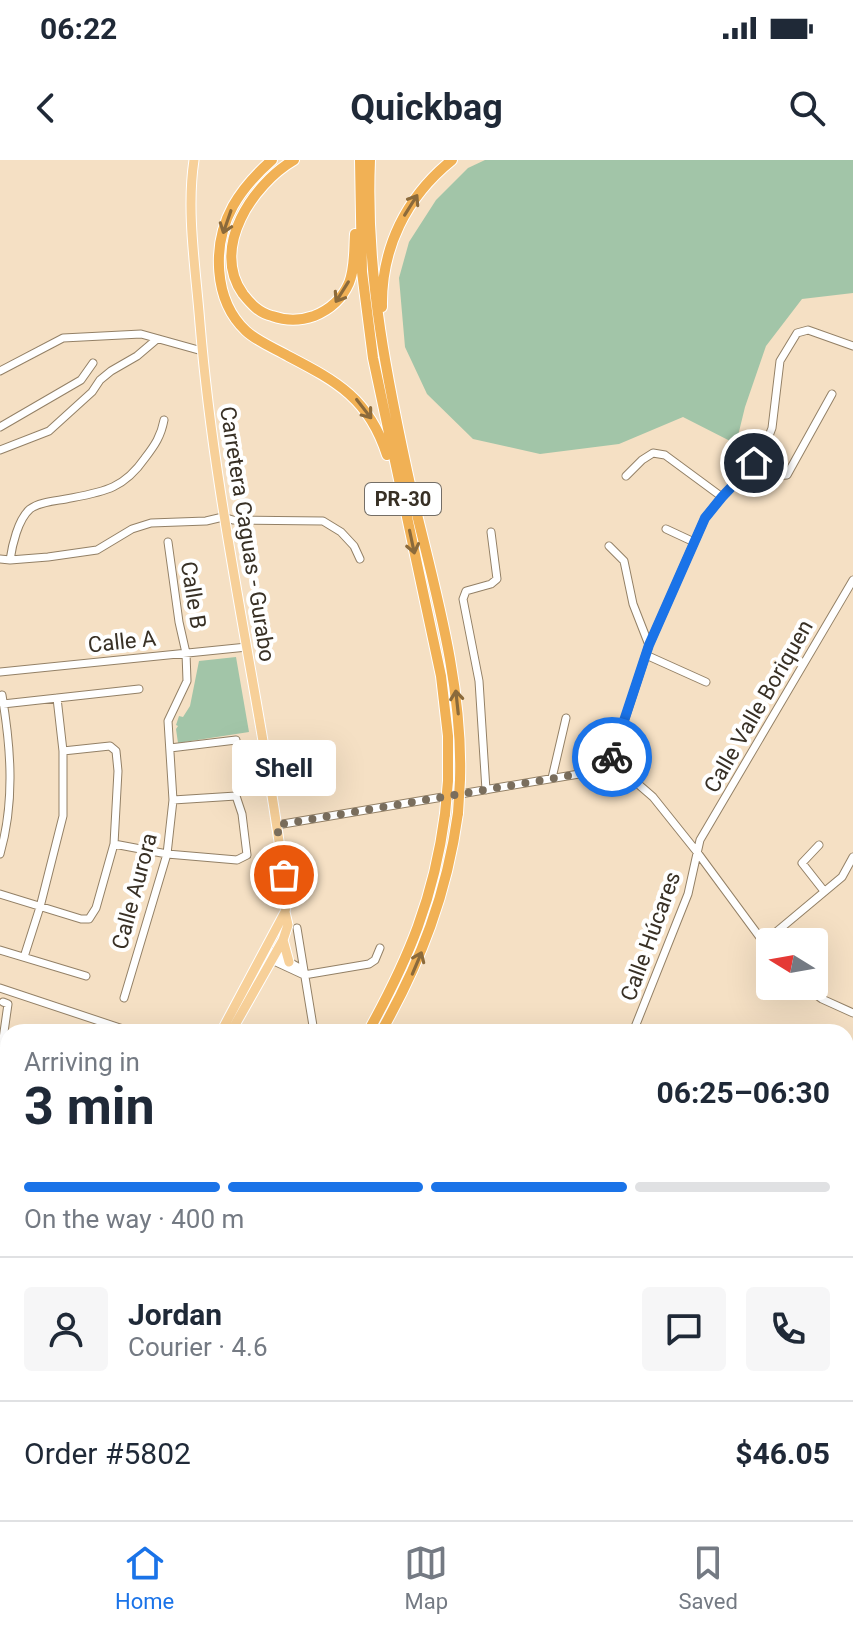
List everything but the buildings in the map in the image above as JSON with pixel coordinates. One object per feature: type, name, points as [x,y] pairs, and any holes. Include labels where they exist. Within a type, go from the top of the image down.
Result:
[{"type":"highway","points":[[272,160],[248,184],[227,219],[219,262],[225,297],[236,319],[248,333],[338,384],[369,414],[381,437],[397,494],[405,510]]},
{"type":"highway","points":[[294,160],[272,175],[253,196],[240,220],[233,243],[235,281],[256,309],[281,319],[299,320],[318,314],[335,303],[345,291],[351,275],[360,217]]},
{"type":"highway","name":"PR-30","points":[[360,160],[362,272],[373,358],[441,676],[458,813],[434,920],[411,976],[385,1024]]},
{"type":"highway","name":"PR-30","points":[[370,160],[369,234],[379,333],[453,673],[460,737],[454,780],[422,918],[400,972],[372,1024]]},
{"type":"highway","points":[[379,333],[383,276],[395,234],[419,193],[452,160]]},
{"type":"main road","name":"Carretera Caguas - Gurabo","points":[[194,160],[192,232],[202,351],[223,517],[277,825],[287,900],[269,955],[235,1024]]},
{"type":"main road","name":"Carretera Caguas - Gurabo","points":[[226,1024],[269,955],[283,940],[288,925],[285,912]]},
{"type":"main road","points":[[283,940],[289,962]]},
{"type":"street","points":[[607,774],[649,645],[705,518],[764,449],[772,428],[780,361],[797,333],[808,330],[853,346]]},
{"type":"street","points":[[0,371],[63,338],[141,334],[202,351]]},
{"type":"street","points":[[0,450],[49,431],[90,394],[100,380],[157,339]]},
{"type":"street","points":[[0,427],[81,380],[93,363]]},
{"type":"street","points":[[81,380],[90,394]]},
{"type":"street","points":[[754,463],[775,476],[787,475],[832,394]]},
{"type":"street","points":[[10,560],[16,534],[30,509],[94,493],[127,479],[138,471],[156,445],[164,420]]},
{"type":"street","points":[[626,476],[653,453],[665,455],[722,497]]},
{"type":"street","points":[[0,559],[48,557],[97,550],[132,529],[151,523],[206,521],[223,517],[233,520],[323,521],[341,532],[354,546],[360,559]]},
{"type":"street","points":[[666,529],[694,542]]},
{"type":"street","points":[[486,790],[479,681],[463,599],[466,591],[491,584],[497,579],[491,532]]},
{"type":"street","name":"Calle B","points":[[168,542],[186,653]]},
{"type":"street","points":[[609,546],[624,561],[633,604],[649,645]]},
{"type":"street","name":"Calle Valle Boriquen","points":[[697,852],[700,840],[853,580]]},
{"type":"street","name":"Calle A","points":[[0,672],[247,647]]},
{"type":"street","name":"Calle Aurora","points":[[124,998],[167,854],[173,800],[168,721],[187,681],[186,653]]},
{"type":"street","points":[[646,655],[706,682]]},
{"type":"street","points":[[0,854],[11,800],[3,699],[57,698],[139,689]]},
{"type":"street","points":[[24,957],[63,816],[63,751],[57,698]]},
{"type":"street","points":[[552,778],[566,718]]},
{"type":"street","points":[[170,748],[236,740]]},
{"type":"street","points":[[0,894],[83,919],[89,919],[96,908],[114,844],[118,771],[116,751],[110,746],[63,751]]},
{"type":"street","points":[[277,825],[552,778],[607,774],[638,784],[653,797],[756,933]]},
{"type":"street","points":[[114,844],[167,854],[237,860],[247,855],[242,814],[236,796],[173,800]]},
{"type":"street","points":[[819,845],[802,863],[824,891]]},
{"type":"street","name":"Calle Húcares","points":[[636,1024],[688,894],[697,852]]},
{"type":"street","points":[[781,928],[842,877],[853,857]]},
{"type":"street","points":[[297,928],[313,1024]]},
{"type":"street","points":[[269,955],[304,975],[369,964],[375,960],[380,948]]},
{"type":"street","points":[[0,950],[86,976]]},
{"type":"street","points":[[269,955],[298,967],[304,975]]},
{"type":"street","points":[[0,988],[102,1024]]},
{"type":"street","points":[[824,1000],[853,1013]]},
{"type":"street","points":[[3,1002],[8,1004],[5,1024]]},
{"type":"green space","points":[[485,160],[853,160],[853,293],[802,299],[766,346],[736,444],[683,417],[619,444],[540,454],[473,439],[427,394],[405,347],[399,278],[409,242],[436,200],[468,168]]},
{"type":"green space","points":[[236,657],[249,732],[178,743],[176,725],[179,716],[183,717],[190,706],[199,661]]},
{"type":"way so far","points":[[284,875],[277,825],[579,774],[607,774],[612,757]]},
{"type":"place","name":"Shell","points":[[284,875]]},
{"type":"route","points":[[612,757],[649,645],[705,518],[754,463]]}]
